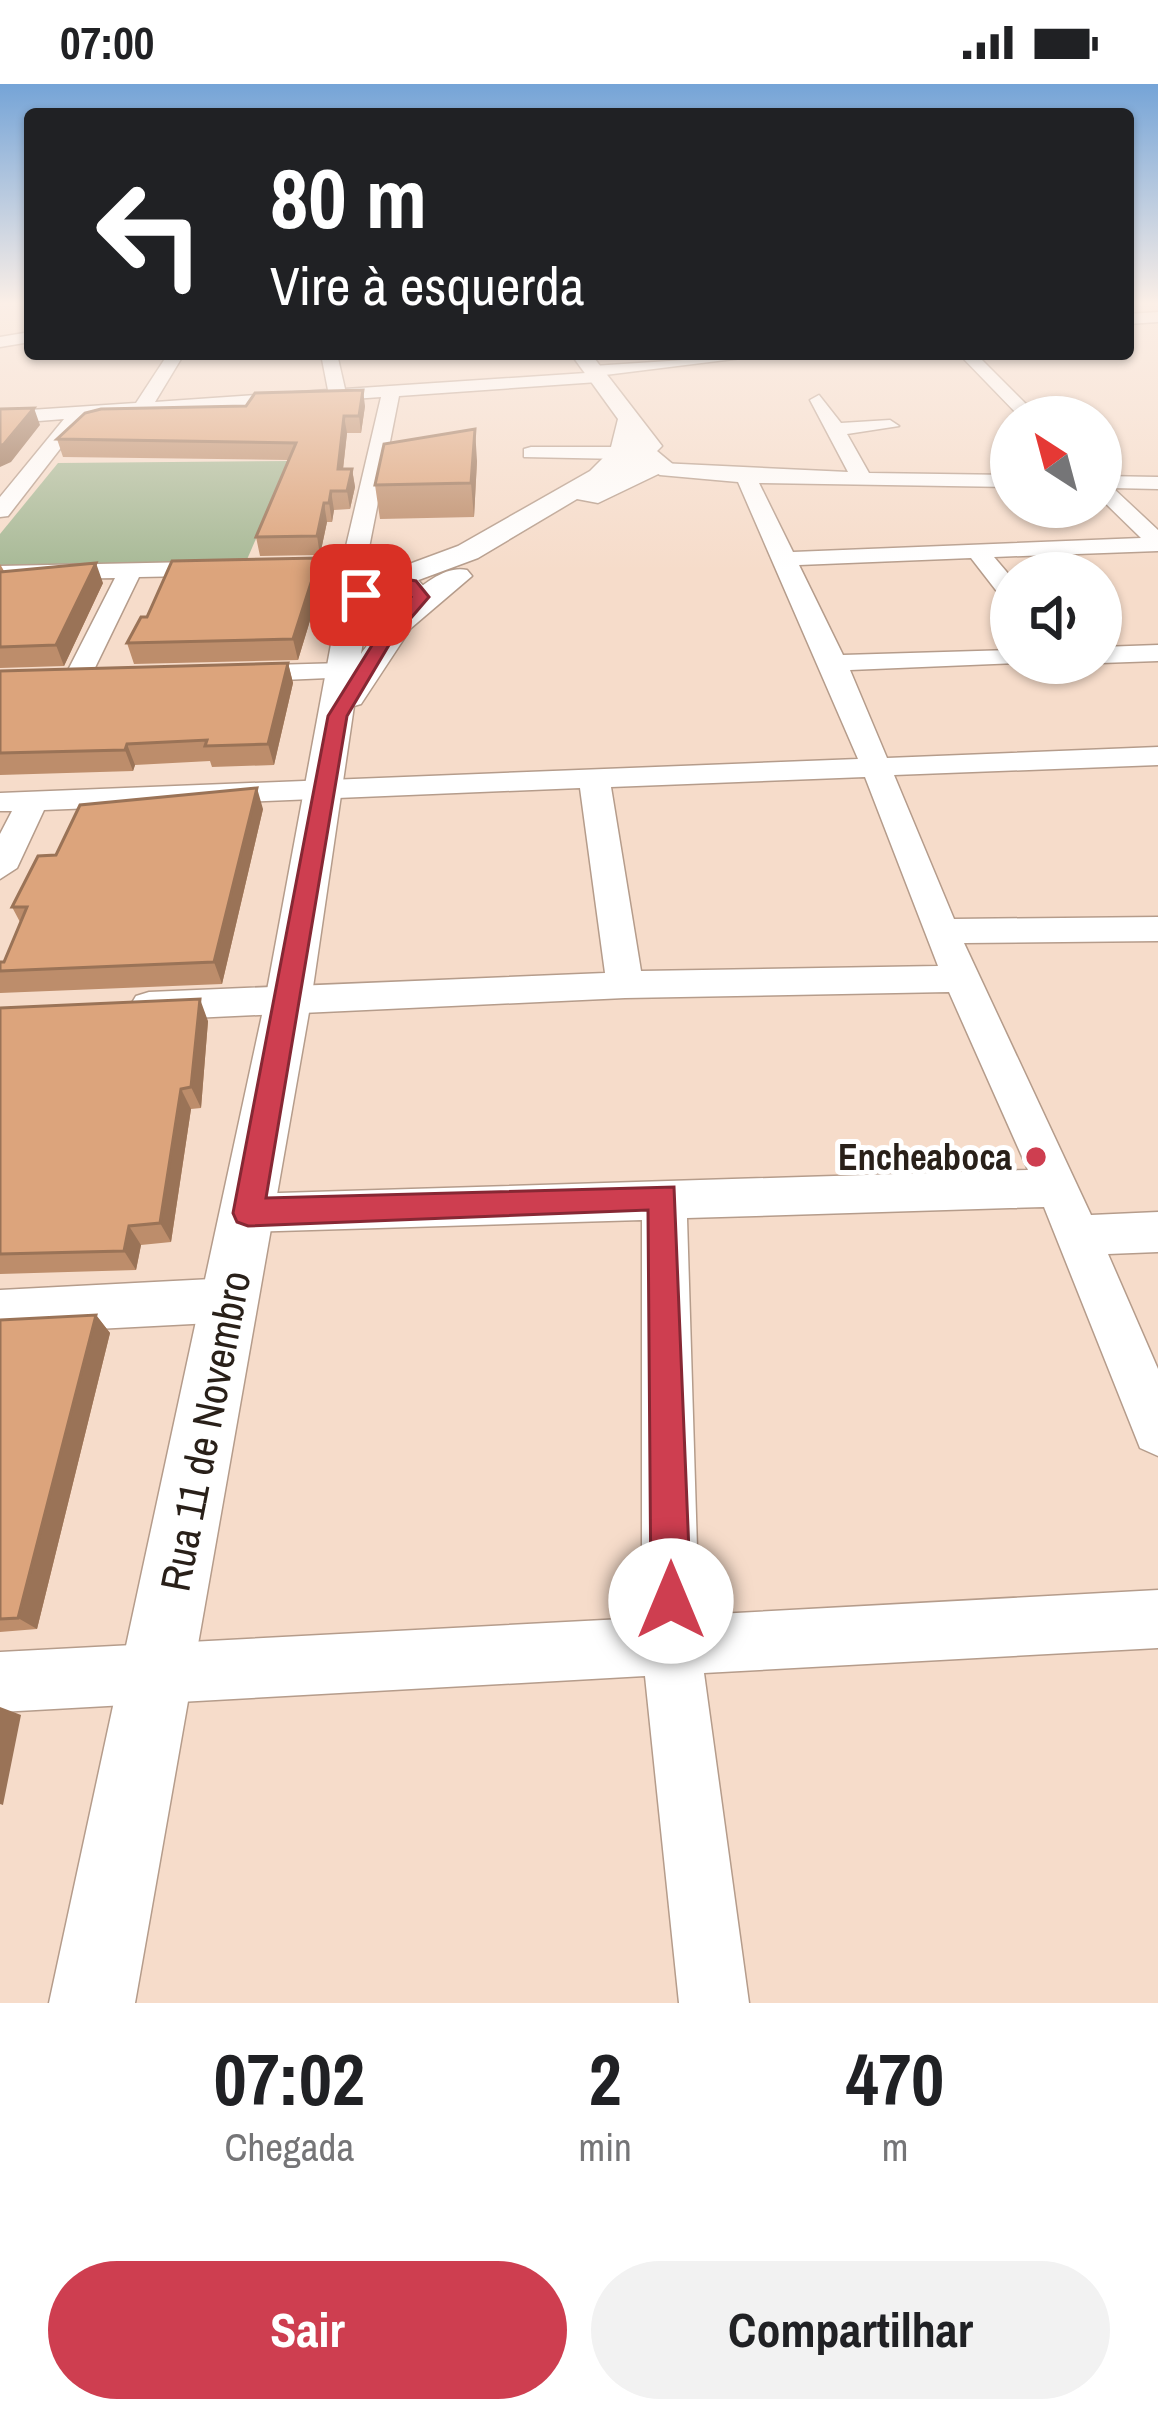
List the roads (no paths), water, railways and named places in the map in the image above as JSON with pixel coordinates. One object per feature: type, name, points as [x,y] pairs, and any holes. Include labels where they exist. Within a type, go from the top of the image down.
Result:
[{"type":"main road","points":[[608,393],[657,467],[628,472],[619,457]]},
{"type":"main road","points":[[354,580],[368,590],[468,552],[619,457],[628,422]]},
{"type":"main road","name":"Rua 11 de Novembro","points":[[340,694],[417,603],[530,531],[657,467]]},
{"type":"main road","name":"Rua 11 de Novembro","points":[[92,2003],[288,1001],[326,790],[354,580]]},
{"type":"street","points":[[140,412],[152,393]]},
{"type":"street","points":[[337,393],[338,398]]},
{"type":"street","points":[[0,418],[402,393]]},
{"type":"street","points":[[354,580],[386,458],[391,394]]},
{"type":"street","points":[[818,400],[862,479]]},
{"type":"street","points":[[0,511],[76,416]]},
{"type":"street","points":[[833,429],[890,427]]},
{"type":"street","points":[[531,453],[619,457]]},
{"type":"street","points":[[657,467],[746,477],[990,481]]},
{"type":"street","points":[[746,477],[834,663],[961,979],[1058,1188],[1158,1430]]},
{"type":"street","points":[[0,480],[24,480]]},
{"type":"street","points":[[1122,484],[1158,483]]},
{"type":"street","points":[[1122,506],[1158,543]]},
{"type":"street","points":[[784,559],[1158,543]]},
{"type":"street","points":[[978,552],[990,567]]},
{"type":"street","points":[[0,573],[130,571],[354,580]]},
{"type":"street","points":[[78,678],[130,571]]},
{"type":"street","points":[[354,580],[379,613],[417,603],[417,590],[394,582]]},
{"type":"street","points":[[1122,654],[1158,653]]},
{"type":"street","points":[[834,663],[990,659]]},
{"type":"street","points":[[210,675],[340,694]]},
{"type":"street","points":[[0,868],[16,801],[1146,757],[1158,791]]},
{"type":"street","points":[[595,776],[625,985]]},
{"type":"street","points":[[944,931],[1158,928]]},
{"type":"street","points":[[111,1007],[625,985],[961,979]]},
{"type":"street","points":[[248,1213],[664,1196],[1058,1188]]},
{"type":"street","points":[[664,1196],[671,1646],[714,2003]]},
{"type":"street","points":[[1078,1235],[1158,1232]]},
{"type":"street","points":[[0,1312],[231,1300]]},
{"type":"street","points":[[0,1682],[1158,1618]]},
{"type":"place","name":"Encheaboca","points":[[1036,1157]]}]
